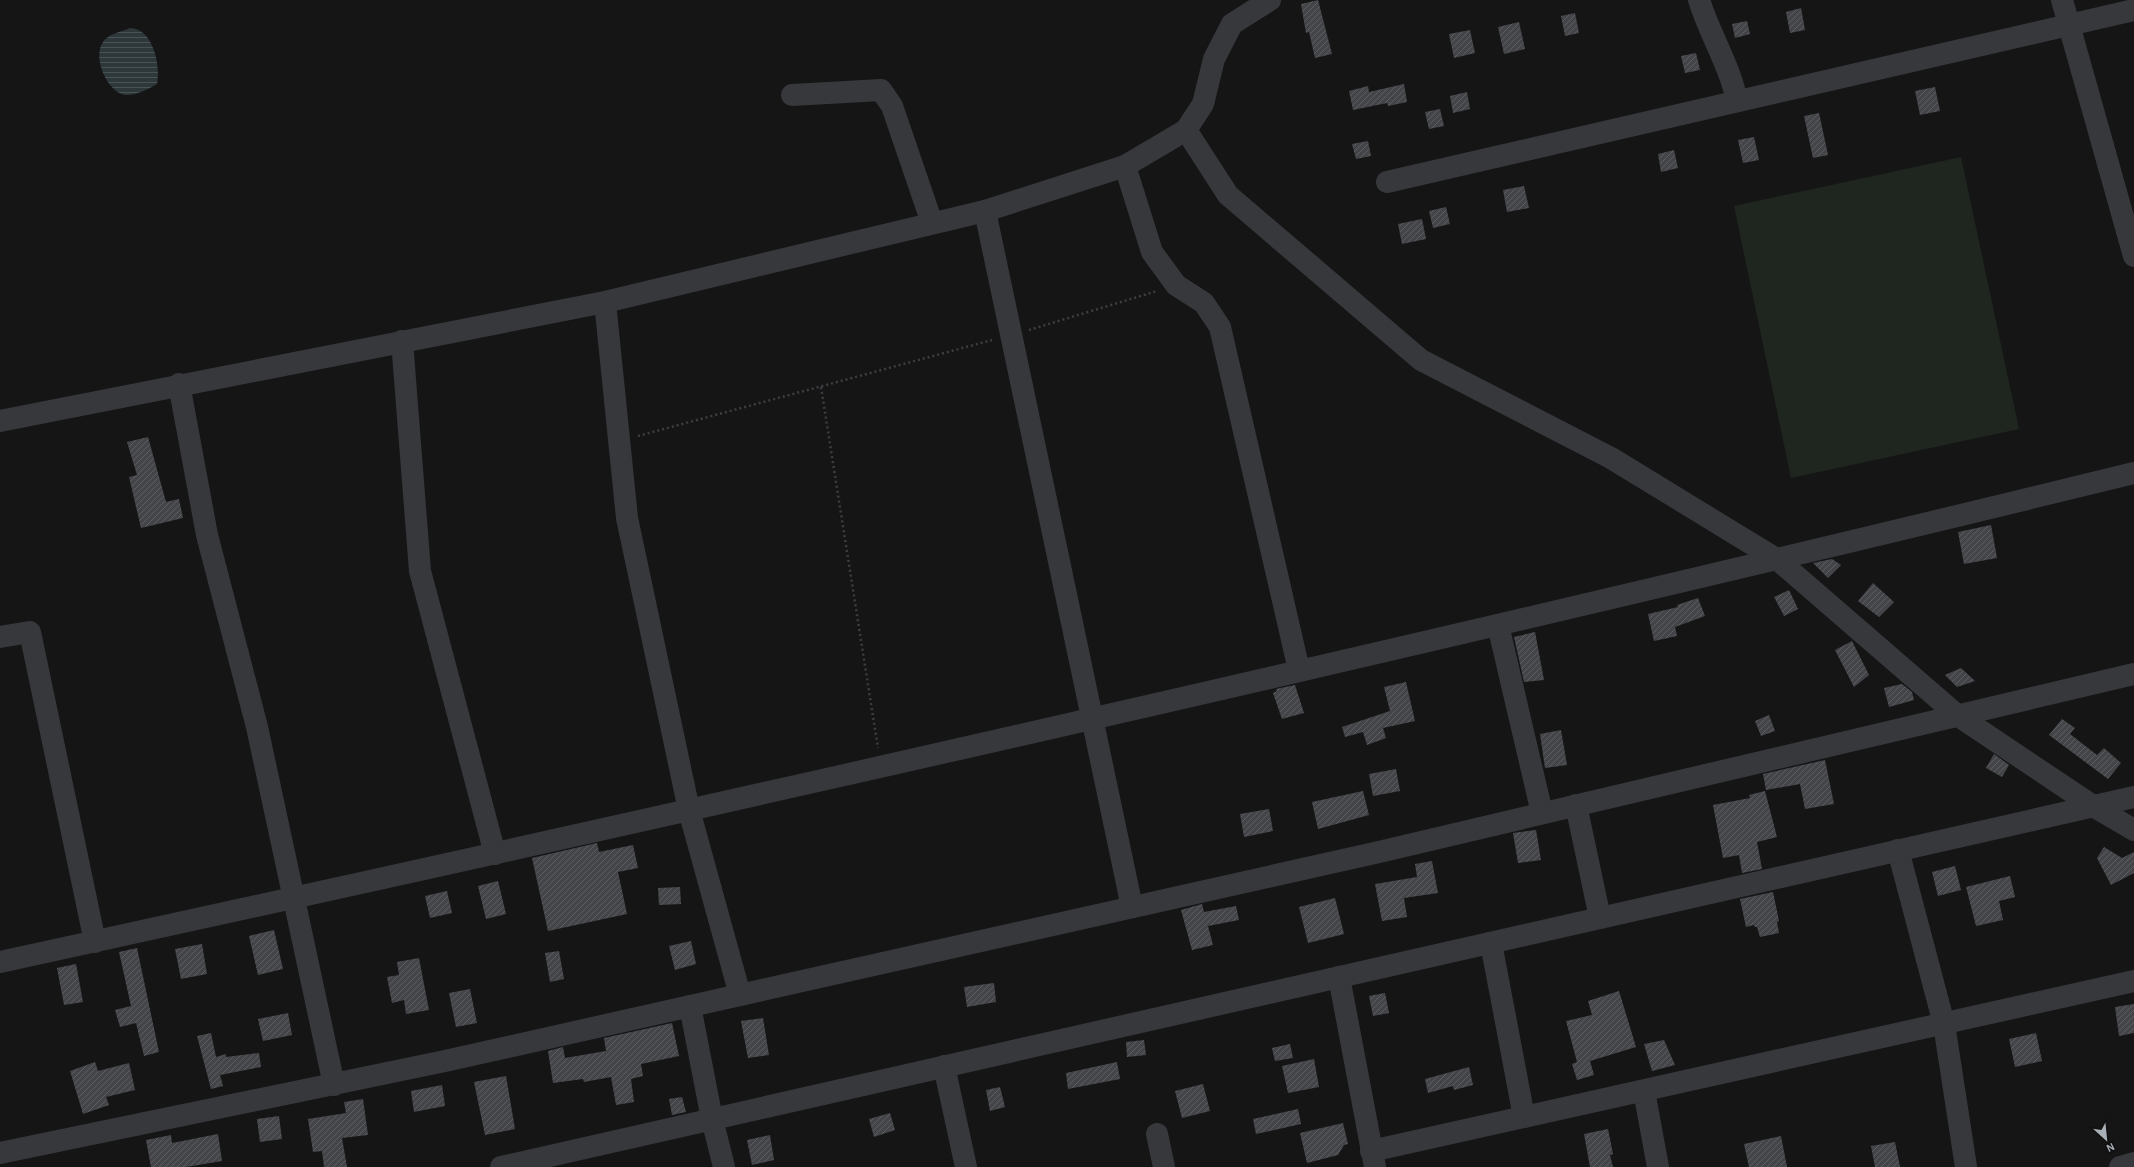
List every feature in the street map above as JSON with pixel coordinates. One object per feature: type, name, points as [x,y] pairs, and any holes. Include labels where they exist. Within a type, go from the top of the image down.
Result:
[{"type":"street","points":[[0,421],[179,384],[605,302],[985,211],[1125,166],[1186,130],[1203,104],[1214,59],[1232,24],[1270,0]]},
{"type":"street","points":[[1699,0],[1704,18],[1734,84],[1737,101]]},
{"type":"street","points":[[2062,0],[2134,256]]},
{"type":"street","points":[[1387,182],[2134,10]]},
{"type":"street","points":[[792,95],[881,90],[892,106],[932,223]]},
{"type":"street","points":[[1186,130],[1228,195],[1421,360],[1611,458],[1778,560],[1957,715],[2093,806],[2134,830]]},
{"type":"street","points":[[1125,166],[1152,252],[1176,285],[1204,304],[1220,327],[1298,670]]},
{"type":"street","points":[[985,211],[1132,907]]},
{"type":"street","points":[[605,302],[627,518],[689,810],[740,995]]},
{"type":"street","points":[[402,341],[420,571],[495,854]]},
{"type":"street","points":[[179,384],[207,535],[257,726],[334,1085]]},
{"type":"street","points":[[0,962],[689,810],[1778,560],[2134,474]]},
{"type":"street","points":[[1498,624],[1542,813]]},
{"type":"street","points":[[0,637],[30,632],[95,942]]},
{"type":"street","points":[[0,1153],[334,1085],[740,995],[1542,813],[2134,674]]},
{"type":"street","points":[[501,1167],[2134,797]]},
{"type":"street","points":[[1576,805],[1600,918]]},
{"type":"street","points":[[1898,850],[1944,1024],[1966,1167]]},
{"type":"street","points":[[1492,942],[1524,1117]]},
{"type":"street","points":[[1339,977],[1373,1159],[1524,1117],[2134,981]]},
{"type":"street","points":[[690,1006],[712,1119],[724,1167]]},
{"type":"street","points":[[944,1066],[966,1167]]},
{"type":"street","points":[[1644,1090],[1658,1167]]},
{"type":"street","points":[[1157,1134],[1164,1167]]},
{"type":"path","points":[[619,441],[1012,335],[1176,285]]},
{"type":"path","points":[[821,387],[880,766]]},
{"type":"shaded area","points":[[130,28],[138,30],[150,41],[154,49],[158,76],[157,84],[154,86],[137,93],[125,95],[112,88],[107,81],[100,65],[99,56],[100,48],[105,39],[111,35]]},
{"type":"shaded area","points":[[1961,157],[2019,429],[1791,478],[1734,206]]},
{"type":"building","points":[[1318,0],[1332,54],[1315,58],[1309,32],[1306,33],[1301,4]]},
{"type":"building","points":[[1801,8],[1805,30],[1790,33],[1786,12]]},
{"type":"building","points":[[1575,13],[1579,33],[1565,36],[1561,16]]},
{"type":"building","points":[[1747,21],[1750,34],[1735,38],[1732,24]]},
{"type":"building","points":[[1519,22],[1525,49],[1504,54],[1498,27]]},
{"type":"building","points":[[1470,30],[1475,53],[1454,58],[1449,34]]},
{"type":"building","points":[[1696,53],[1700,70],[1685,73],[1681,56]]},
{"type":"building","points":[[1404,84],[1407,102],[1388,106],[1387,103],[1353,110],[1349,91],[1368,86],[1369,92]]},
{"type":"building","points":[[1935,87],[1940,111],[1920,115],[1915,91]]},
{"type":"building","points":[[1467,92],[1470,109],[1453,113],[1450,96]]},
{"type":"building","points":[[1440,109],[1444,126],[1429,129],[1425,112]]},
{"type":"building","points":[[1819,113],[1828,155],[1813,158],[1804,116]]},
{"type":"building","points":[[1754,137],[1759,160],[1743,163],[1738,140]]},
{"type":"building","points":[[1368,141],[1371,156],[1356,159],[1352,144]]},
{"type":"building","points":[[1674,150],[1678,168],[1661,172],[1658,154]]},
{"type":"building","points":[[1524,186],[1529,208],[1507,212],[1503,190]]},
{"type":"building","points":[[1446,207],[1450,224],[1433,228],[1429,211]]},
{"type":"building","points":[[1422,219],[1426,239],[1402,244],[1398,224]]},
{"type":"building","points":[[148,437],[166,502],[179,499],[183,518],[141,528],[129,477],[137,475],[127,442]]},
{"type":"building","points":[[1991,525],[1997,558],[1964,564],[1958,532]]},
{"type":"building","points":[[1832,559],[1841,565],[1828,578],[1813,563]]},
{"type":"building","points":[[1873,583],[1894,602],[1879,617],[1858,601]]},
{"type":"building","points":[[1789,590],[1798,609],[1784,616],[1774,597]]},
{"type":"building","points":[[1698,598],[1705,616],[1675,627],[1677,636],[1654,641],[1648,614],[1678,607],[1677,605]]},
{"type":"building","points":[[1535,632],[1544,680],[1524,682],[1514,637]]},
{"type":"building","points":[[1852,641],[1869,675],[1854,687],[1835,650]]},
{"type":"building","points":[[1961,668],[1975,681],[1957,687],[1945,675]]},
{"type":"building","points":[[1406,682],[1415,721],[1383,728],[1386,738],[1367,745],[1363,732],[1345,737],[1342,727],[1390,711],[1384,687]]},
{"type":"building","points":[[1902,684],[1912,692],[1914,700],[1889,707],[1884,688]]},
{"type":"building","points":[[1295,685],[1304,713],[1282,719],[1273,693],[1277,691],[1276,689]]},
{"type":"building","points":[[1769,715],[1775,731],[1761,736],[1755,721]]},
{"type":"building","points":[[2062,719],[2075,728],[2070,734],[2097,755],[2104,748],[2121,763],[2108,779],[2049,735]]},
{"type":"building","points":[[1561,730],[1567,765],[1545,768],[1540,734]]},
{"type":"building","points":[[1994,754],[2009,765],[2002,777],[1986,768]]},
{"type":"building","points":[[1825,760],[1834,804],[1805,809],[1800,784],[1766,790],[1763,774]]},
{"type":"building","points":[[1396,769],[1400,791],[1373,796],[1369,774]]},
{"type":"building","points":[[1363,791],[1369,815],[1318,829],[1312,802]]},
{"type":"building","points":[[1765,791],[1777,837],[1757,842],[1762,869],[1742,873],[1739,855],[1723,858],[1713,805],[1750,798],[1749,795]]},
{"type":"building","points":[[1269,809],[1273,831],[1244,837],[1240,814]]},
{"type":"building","points":[[1536,830],[1541,860],[1518,863],[1513,833]]},
{"type":"building","points":[[597,843],[599,852],[633,845],[638,868],[618,872],[627,914],[548,931],[532,858]]},
{"type":"building","points":[[2104,847],[2122,858],[2134,852],[2134,873],[2111,885],[2097,858]]},
{"type":"building","points":[[1432,861],[1438,893],[1404,898],[1407,917],[1382,921],[1375,884],[1417,877],[1415,864]]},
{"type":"building","points":[[1955,866],[1961,890],[1938,896],[1932,872]]},
{"type":"building","points":[[2010,876],[2015,897],[1999,901],[2003,920],[1976,926],[1966,887]]},
{"type":"building","points":[[498,881],[506,914],[486,919],[478,886]]},
{"type":"building","points":[[680,887],[681,904],[659,905],[658,888]]},
{"type":"building","points":[[447,891],[452,913],[430,918],[425,896]]},
{"type":"building","points":[[1773,892],[1779,921],[1777,922],[1779,933],[1760,937],[1757,927],[1754,925],[1746,927],[1740,899]]},
{"type":"building","points":[[1335,898],[1344,934],[1308,943],[1299,907]]},
{"type":"building","points":[[1202,904],[1204,912],[1236,906],[1239,920],[1208,926],[1213,945],[1192,950],[1181,910]]},
{"type":"building","points":[[274,930],[283,969],[258,975],[249,936]]},
{"type":"building","points":[[691,941],[696,964],[675,970],[669,946]]},
{"type":"building","points":[[202,944],[207,974],[181,979],[175,949]]},
{"type":"building","points":[[137,948],[159,1052],[144,1056],[136,1023],[120,1027],[115,1010],[131,1006],[119,952]]},
{"type":"building","points":[[559,951],[564,979],[550,982],[545,953]]},
{"type":"building","points":[[419,958],[429,1010],[406,1014],[404,1000],[392,1003],[387,977],[399,975],[397,962]]},
{"type":"building","points":[[76,964],[83,1002],[64,1005],[57,968]]},
{"type":"building","points":[[994,983],[996,1002],[967,1007],[964,987]]},
{"type":"building","points":[[470,989],[477,1023],[456,1027],[449,993]]},
{"type":"building","points":[[1619,991],[1636,1047],[1590,1061],[1594,1075],[1577,1080],[1572,1064],[1577,1062],[1566,1021],[1592,1015],[1588,1001]]},
{"type":"building","points":[[1385,993],[1389,1013],[1373,1016],[1369,996]]},
{"type":"building","points":[[2134,1004],[2134,1033],[2119,1036],[2115,1007]]},
{"type":"building","points":[[288,1013],[292,1035],[263,1041],[258,1019]]},
{"type":"building","points":[[763,1018],[769,1055],[748,1058],[741,1021]]},
{"type":"building","points":[[672,1023],[679,1056],[641,1064],[643,1076],[631,1079],[634,1102],[616,1105],[611,1077],[584,1082],[583,1079],[553,1083],[548,1051],[563,1047],[565,1058],[606,1051],[604,1038]]},
{"type":"building","points":[[211,1033],[216,1057],[226,1054],[226,1057],[259,1053],[261,1067],[220,1075],[223,1086],[211,1089],[197,1036]]},
{"type":"building","points":[[2036,1033],[2042,1061],[2015,1067],[2009,1039]]},
{"type":"building","points":[[1144,1040],[1146,1055],[1127,1057],[1126,1042]]},
{"type":"building","points":[[1664,1040],[1675,1065],[1652,1071],[1644,1044]]},
{"type":"building","points":[[1290,1044],[1293,1058],[1275,1061],[1272,1048]]},
{"type":"building","points":[[1314,1059],[1319,1087],[1288,1093],[1282,1066]]},
{"type":"building","points":[[95,1062],[98,1071],[129,1063],[135,1090],[106,1097],[109,1105],[83,1114],[70,1071]]},
{"type":"building","points":[[1117,1062],[1120,1079],[1068,1089],[1066,1073]]},
{"type":"building","points":[[1469,1067],[1473,1085],[1454,1090],[1453,1086],[1428,1093],[1425,1079]]},
{"type":"building","points":[[506,1076],[515,1129],[485,1135],[474,1082]]},
{"type":"building","points":[[1203,1084],[1210,1111],[1182,1118],[1175,1091]]},
{"type":"building","points":[[442,1085],[445,1106],[414,1112],[411,1091]]},
{"type":"building","points":[[1000,1087],[1005,1107],[990,1111],[986,1090]]},
{"type":"building","points":[[682,1097],[686,1112],[672,1115],[669,1099]]},
{"type":"building","points":[[363,1099],[368,1135],[342,1138],[347,1167],[324,1167],[322,1151],[313,1152],[308,1119],[346,1113],[344,1102]]},
{"type":"building","points":[[1298,1109],[1301,1124],[1256,1134],[1253,1119]]},
{"type":"building","points":[[890,1113],[895,1130],[874,1137],[869,1119]]},
{"type":"building","points":[[279,1116],[282,1139],[260,1142],[257,1119]]},
{"type":"building","points":[[1343,1123],[1348,1144],[1344,1145],[1338,1155],[1307,1163],[1300,1133]]},
{"type":"building","points":[[1608,1129],[1613,1154],[1610,1155],[1613,1167],[1590,1167],[1584,1134]]},
{"type":"building","points":[[218,1134],[222,1161],[186,1167],[151,1167],[146,1140],[171,1135],[172,1143]]},
{"type":"building","points":[[770,1135],[774,1160],[752,1165],[747,1140]]},
{"type":"building","points":[[1781,1136],[1787,1167],[1749,1167],[1744,1144]]},
{"type":"building","points":[[1895,1142],[1900,1167],[1875,1167],[1871,1146]]}]
